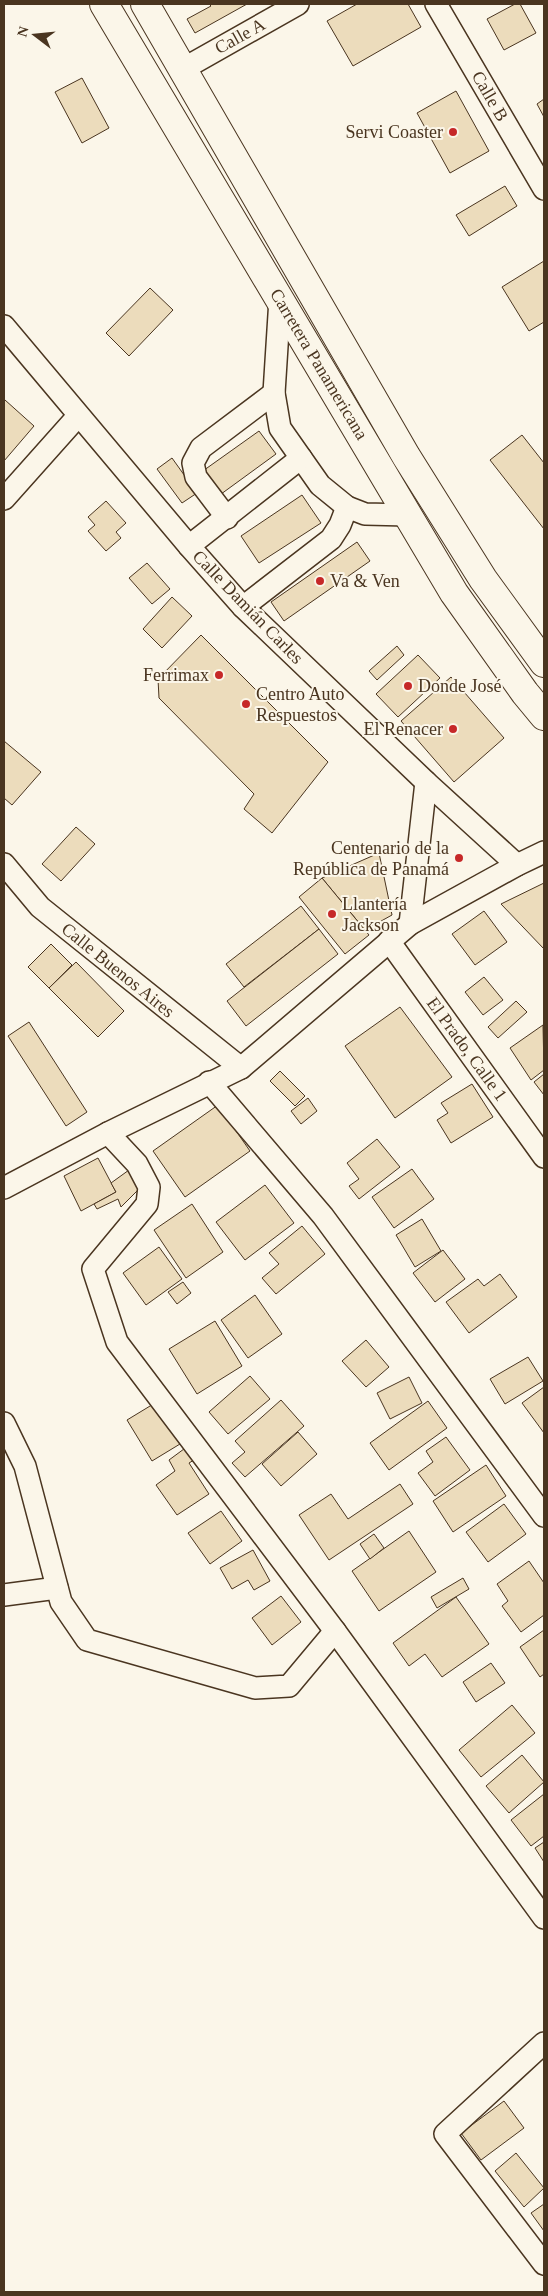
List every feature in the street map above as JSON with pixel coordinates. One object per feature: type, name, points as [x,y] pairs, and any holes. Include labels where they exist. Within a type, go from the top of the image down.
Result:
[{"type":"highway","name":"Carretera Panamericana","points":[[104,4],[454,593],[525,693],[544,716]]},
{"type":"highway","name":"Carretera Panamericana","points":[[145,4],[406,456],[483,579],[544,662]]},
{"type":"street","name":"Calle A","points":[[183,69],[298,4]]},
{"type":"street","name":"Calle B","points":[[436,4],[544,189]]},
{"type":"street","points":[[280,299],[274,394],[280,428],[320,485],[347,507],[365,514],[408,515]]},
{"type":"street","name":"Calle Damián Carles","points":[[4,326],[78,416],[242,607],[426,782],[517,865]]},
{"type":"street","points":[[227,518],[196,477],[193,463],[200,448],[274,394]]},
{"type":"street","points":[[4,499],[78,416]]},
{"type":"street","points":[[189,546],[301,458]]},
{"type":"street","points":[[242,607],[331,539],[340,525],[347,507]]},
{"type":"street","points":[[410,924],[426,782]]},
{"type":"street","points":[[4,1188],[108,1132],[240,1068],[410,924],[544,852]]},
{"type":"street","name":"Calle Buenos Aires","points":[[4,864],[40,907],[240,1068]]},
{"type":"street","name":"El Prado, Calle 1","points":[[389,941],[544,1157]]},
{"type":"street","points":[[209,1082],[323,1216],[544,1516]]},
{"type":"street","points":[[108,1132],[137,1164],[149,1187],[147,1204],[92,1270],[117,1342],[335,1631],[544,1918]]},
{"type":"street","points":[[4,1423],[25,1466],[61,1602],[87,1640],[255,1688],[289,1686],[335,1631]]},
{"type":"street","points":[[4,1595],[57,1588]]},
{"type":"street","points":[[544,2043],[445,2134],[544,2264]]},
{"type":"building","points":[[209,4],[247,4],[195,33],[187,19],[211,6]]},
{"type":"building","points":[[357,4],[408,4],[421,27],[353,66],[327,21]]},
{"type":"building","points":[[515,4],[520,4],[536,33],[504,50],[487,19]]},
{"type":"building","points":[[82,78],[109,128],[82,143],[55,92]]},
{"type":"building","name":"Servi Coaster","points":[[456,91],[489,151],[450,173],[417,113]]},
{"type":"building","points":[[544,99],[544,117],[537,104]]},
{"type":"building","points":[[505,186],[517,206],[469,236],[456,215]]},
{"type":"building","points":[[544,261],[544,322],[529,331],[502,287]]},
{"type":"building","points":[[150,288],[173,310],[129,356],[106,333]]},
{"type":"building","points":[[5,400],[34,426],[4,461],[4,402]]},
{"type":"building","points":[[259,431],[276,454],[217,497],[200,473]]},
{"type":"building","points":[[522,435],[544,463],[544,529],[490,460]]},
{"type":"building","points":[[172,458],[197,493],[182,503],[157,469]]},
{"type":"building","points":[[302,495],[321,523],[259,563],[241,536]]},
{"type":"building","points":[[106,501],[126,523],[116,532],[121,538],[106,551],[88,531],[95,525],[88,517]]},
{"type":"building","name":"Va & Ven","points":[[357,542],[370,561],[284,621],[271,602]]},
{"type":"building","points":[[147,563],[170,589],[152,604],[129,578]]},
{"type":"building","points":[[172,597],[192,616],[162,648],[143,629]]},
{"type":"building","points":[[201,635],[328,762],[272,833],[244,809],[254,794],[159,698],[158,679]]},
{"type":"building","points":[[397,646],[404,655],[377,680],[369,671]]},
{"type":"building","name":"Donde José","points":[[418,655],[440,678],[398,717],[376,694]]},
{"type":"building","name":"El Renacer","points":[[451,677],[504,738],[454,782],[401,721]]},
{"type":"building","points":[[4,741],[41,772],[12,805],[4,798]]},
{"type":"building","points":[[76,827],[95,844],[61,881],[42,864]]},
{"type":"building","points":[[379,853],[392,915],[365,930],[322,878]]},
{"type":"building","name":"Llantería Jackson","points":[[322,878],[369,935],[345,954],[299,897]]},
{"type":"building","points":[[544,883],[544,949],[501,904]]},
{"type":"building","points":[[301,906],[319,929],[244,987],[226,964]]},
{"type":"building","points":[[484,911],[507,942],[475,965],[452,934]]},
{"type":"building","points":[[319,929],[338,954],[246,1026],[227,1001]]},
{"type":"building","points":[[51,944],[72,965],[49,988],[28,967]]},
{"type":"building","points":[[76,962],[124,1011],[98,1037],[49,988]]},
{"type":"building","points":[[484,977],[503,1000],[483,1015],[465,992]]},
{"type":"building","points":[[516,1001],[527,1012],[498,1038],[488,1027]]},
{"type":"building","points":[[400,1007],[452,1077],[395,1118],[345,1046]]},
{"type":"building","points":[[29,1022],[87,1112],[66,1126],[8,1036]]},
{"type":"building","points":[[543,1025],[544,1070],[531,1080],[510,1048]]},
{"type":"building","points":[[280,1071],[305,1096],[295,1106],[270,1081]]},
{"type":"building","points":[[544,1074],[544,1095],[534,1082]]},
{"type":"building","points":[[472,1084],[493,1117],[451,1143],[437,1120],[448,1113],[441,1103]]},
{"type":"building","points":[[308,1098],[317,1111],[301,1124],[291,1111]]},
{"type":"building","points":[[218,1105],[250,1151],[185,1197],[153,1151]]},
{"type":"building","points":[[377,1139],[400,1167],[359,1199],[349,1186],[359,1179],[347,1163]]},
{"type":"building","points":[[98,1158],[116,1192],[81,1211],[64,1176]]},
{"type":"building","points":[[412,1169],[434,1199],[394,1228],[372,1197]]},
{"type":"building","points":[[129,1170],[142,1186],[121,1207],[118,1199],[97,1209],[94,1204],[116,1192],[111,1183]]},
{"type":"building","points":[[265,1185],[294,1223],[245,1260],[216,1222]]},
{"type":"building","points":[[192,1204],[223,1252],[186,1278],[154,1230]]},
{"type":"building","points":[[422,1219],[441,1251],[415,1267],[396,1235]]},
{"type":"building","points":[[302,1226],[325,1254],[276,1294],[262,1278],[279,1264],[269,1253]]},
{"type":"building","points":[[159,1247],[182,1279],[146,1305],[123,1273]]},
{"type":"building","points":[[443,1250],[465,1279],[435,1302],[413,1273]]},
{"type":"building","points":[[500,1274],[517,1297],[469,1333],[446,1302],[478,1279],[484,1286]]},
{"type":"building","points":[[183,1282],[191,1293],[177,1304],[168,1292]]},
{"type":"building","points":[[255,1295],[282,1334],[248,1358],[221,1320]]},
{"type":"building","points":[[215,1321],[242,1366],[197,1394],[169,1349]]},
{"type":"building","points":[[366,1340],[389,1367],[366,1387],[342,1361]]},
{"type":"building","points":[[528,1357],[543,1381],[505,1404],[490,1379]]},
{"type":"building","points":[[250,1376],[270,1399],[228,1434],[209,1412]]},
{"type":"building","points":[[409,1377],[422,1403],[390,1419],[377,1393]]},
{"type":"building","points":[[544,1387],[544,1433],[522,1403]]},
{"type":"building","points":[[281,1400],[304,1426],[245,1477],[232,1463],[245,1452],[235,1441]]},
{"type":"building","points":[[428,1401],[447,1428],[389,1470],[370,1443]]},
{"type":"building","points":[[155,1403],[180,1444],[152,1461],[127,1420]]},
{"type":"building","points":[[298,1432],[317,1454],[281,1486],[262,1464]]},
{"type":"building","points":[[446,1437],[470,1470],[435,1496],[418,1473],[433,1462],[426,1451]]},
{"type":"building","points":[[188,1446],[199,1457],[189,1463],[209,1494],[177,1515],[156,1485],[175,1471],[169,1460]]},
{"type":"building","points":[[486,1465],[506,1496],[453,1532],[433,1501]]},
{"type":"building","points":[[400,1484],[413,1504],[329,1560],[299,1515],[331,1494],[348,1519]]},
{"type":"building","points":[[504,1504],[526,1534],[488,1562],[466,1532]]},
{"type":"building","points":[[221,1511],[242,1541],[210,1564],[188,1533]]},
{"type":"building","points":[[409,1531],[436,1572],[379,1611],[352,1571]]},
{"type":"building","points":[[374,1534],[384,1548],[370,1559],[360,1544]]},
{"type":"building","points":[[253,1550],[270,1581],[254,1590],[248,1580],[232,1589],[220,1568]]},
{"type":"building","points":[[529,1561],[544,1583],[544,1615],[521,1632],[502,1606],[508,1601],[497,1584]]},
{"type":"building","points":[[463,1578],[469,1589],[437,1608],[431,1597]]},
{"type":"building","points":[[281,1596],[301,1622],[272,1645],[252,1618]]},
{"type":"building","points":[[456,1597],[489,1644],[442,1677],[425,1654],[409,1666],[393,1643]]},
{"type":"building","points":[[544,1630],[544,1674],[540,1677],[520,1647]]},
{"type":"building","points":[[491,1663],[505,1683],[476,1702],[463,1682]]},
{"type":"building","points":[[512,1705],[535,1733],[481,1777],[459,1750]]},
{"type":"building","points":[[522,1755],[544,1782],[509,1813],[486,1786]]},
{"type":"building","points":[[544,1794],[544,1836],[531,1846],[511,1820]]},
{"type":"building","points":[[544,1842],[544,1862],[535,1848]]},
{"type":"building","points":[[504,2101],[524,2128],[481,2160],[461,2133]]},
{"type":"building","points":[[516,2153],[544,2188],[524,2207],[495,2171]]},
{"type":"building","points":[[544,2204],[544,2231],[531,2213]]},
{"type":"place","name":"Servi Coaster","points":[[453,132]]},
{"type":"place","name":"Va & Ven","points":[[320,581]]},
{"type":"place","name":"Ferrimax","points":[[219,675]]},
{"type":"place","name":"Donde José","points":[[408,686]]},
{"type":"place","name":"Centro Auto Respuestos","points":[[246,704]]},
{"type":"place","name":"El Renacer","points":[[453,729]]},
{"type":"place","name":"Centenario de la República de Panamá","points":[[459,858]]},
{"type":"place","name":"Llantería Jackson","points":[[332,914]]}]
